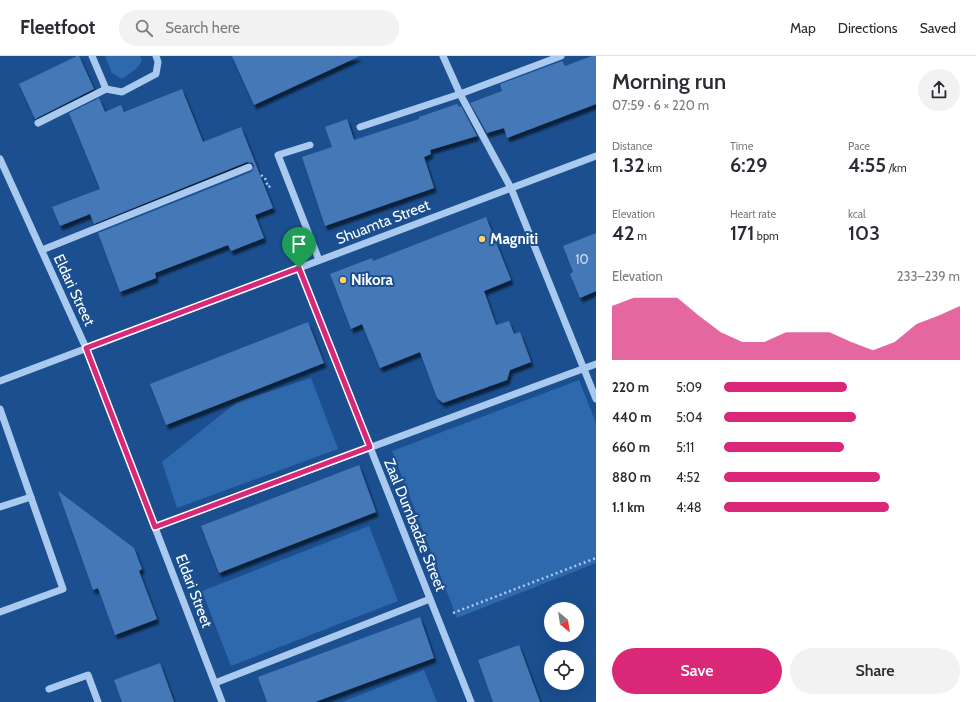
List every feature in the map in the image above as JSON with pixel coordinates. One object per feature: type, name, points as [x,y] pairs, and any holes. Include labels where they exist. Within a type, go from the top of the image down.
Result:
[{"type":"street","points":[[92,56],[106,89]]},
{"type":"street","points":[[38,123],[106,89],[122,92],[156,74],[158,62],[156,56]]},
{"type":"street","points":[[443,56],[460,94],[511,188],[596,399]]},
{"type":"street","points":[[360,127],[460,94],[562,56]]},
{"type":"street","points":[[310,145],[278,156],[319,260]]},
{"type":"street","name":"Shuamta Street","points":[[0,381],[596,156]]},
{"type":"street","name":"Eldari Street","points":[[0,159],[86,348],[222,702]]},
{"type":"street","points":[[42,250],[249,167]]},
{"type":"street","name":"Zaal Dumbadze Street","points":[[299,268],[471,702]]},
{"type":"street","points":[[155,527],[596,364]]},
{"type":"street","points":[[0,409],[63,589],[0,612]]},
{"type":"street","points":[[0,507],[31,497]]},
{"type":"street","points":[[215,683],[430,599]]},
{"type":"street","points":[[49,689],[88,675],[98,702]]},
{"type":"path","points":[[249,167],[265,178],[268,187],[287,180]]},
{"type":"path","points":[[438,618],[596,558]]},
{"type":"shaded area","points":[[105,56],[140,56],[142,61],[136,69],[122,79],[112,73]]},
{"type":"shaded area","points":[[311,378],[338,449],[177,508],[162,462],[237,402]]},
{"type":"shaded area","points":[[579,380],[596,423],[596,563],[457,618],[392,451]]},
{"type":"shaded area","points":[[369,526],[398,601],[231,666],[202,591]]},
{"type":"shaded area","points":[[424,670],[437,702],[342,702]]},
{"type":"building","points":[[79,56],[94,89],[35,119],[19,84]]},
{"type":"building","points":[[232,56],[360,56],[254,105]]},
{"type":"building","points":[[592,56],[596,56],[596,104],[507,138],[504,128],[487,133],[470,103],[502,91],[500,84],[562,61],[565,66]]},
{"type":"building","points":[[182,89],[203,142],[241,127],[273,208],[255,215],[264,238],[231,251],[228,245],[155,273],[156,278],[120,292],[98,233],[251,172],[254,166],[252,163],[247,162],[94,224],[90,214],[60,226],[52,207],[100,189],[69,113],[99,98],[105,112],[121,105],[124,112]]},
{"type":"building","points":[[457,104],[459,107],[461,106],[477,136],[430,150],[431,154],[424,157],[434,188],[325,226],[302,157],[332,147],[325,127],[347,119],[354,140],[419,119],[419,117]]},
{"type":"building","points":[[486,217],[511,280],[484,291],[496,325],[509,321],[514,334],[520,332],[531,362],[510,370],[507,380],[443,403],[437,398],[420,352],[380,368],[362,324],[351,329],[330,274],[372,258],[373,261]]},
{"type":"building","points":[[596,233],[596,291],[580,298],[570,274],[573,272],[563,246]]},
{"type":"building","points":[[308,322],[324,363],[166,425],[150,384]]},
{"type":"building","points":[[359,465],[376,512],[219,573],[201,526]]},
{"type":"building","points":[[58,491],[134,548],[142,569],[139,571],[157,619],[115,635],[98,588],[93,590]]},
{"type":"building","points":[[420,617],[434,658],[315,702],[267,702],[258,677]]},
{"type":"building","points":[[519,645],[540,702],[493,702],[478,660]]},
{"type":"building","points":[[160,663],[174,702],[122,702],[114,680]]},
{"type":"place","name":"Magniti","points":[[482,239]]},
{"type":"place","name":"Nikora","points":[[343,280]]},
{"type":"route","points":[[299,268],[370,447],[155,527],[86,348],[299,268]]}]
